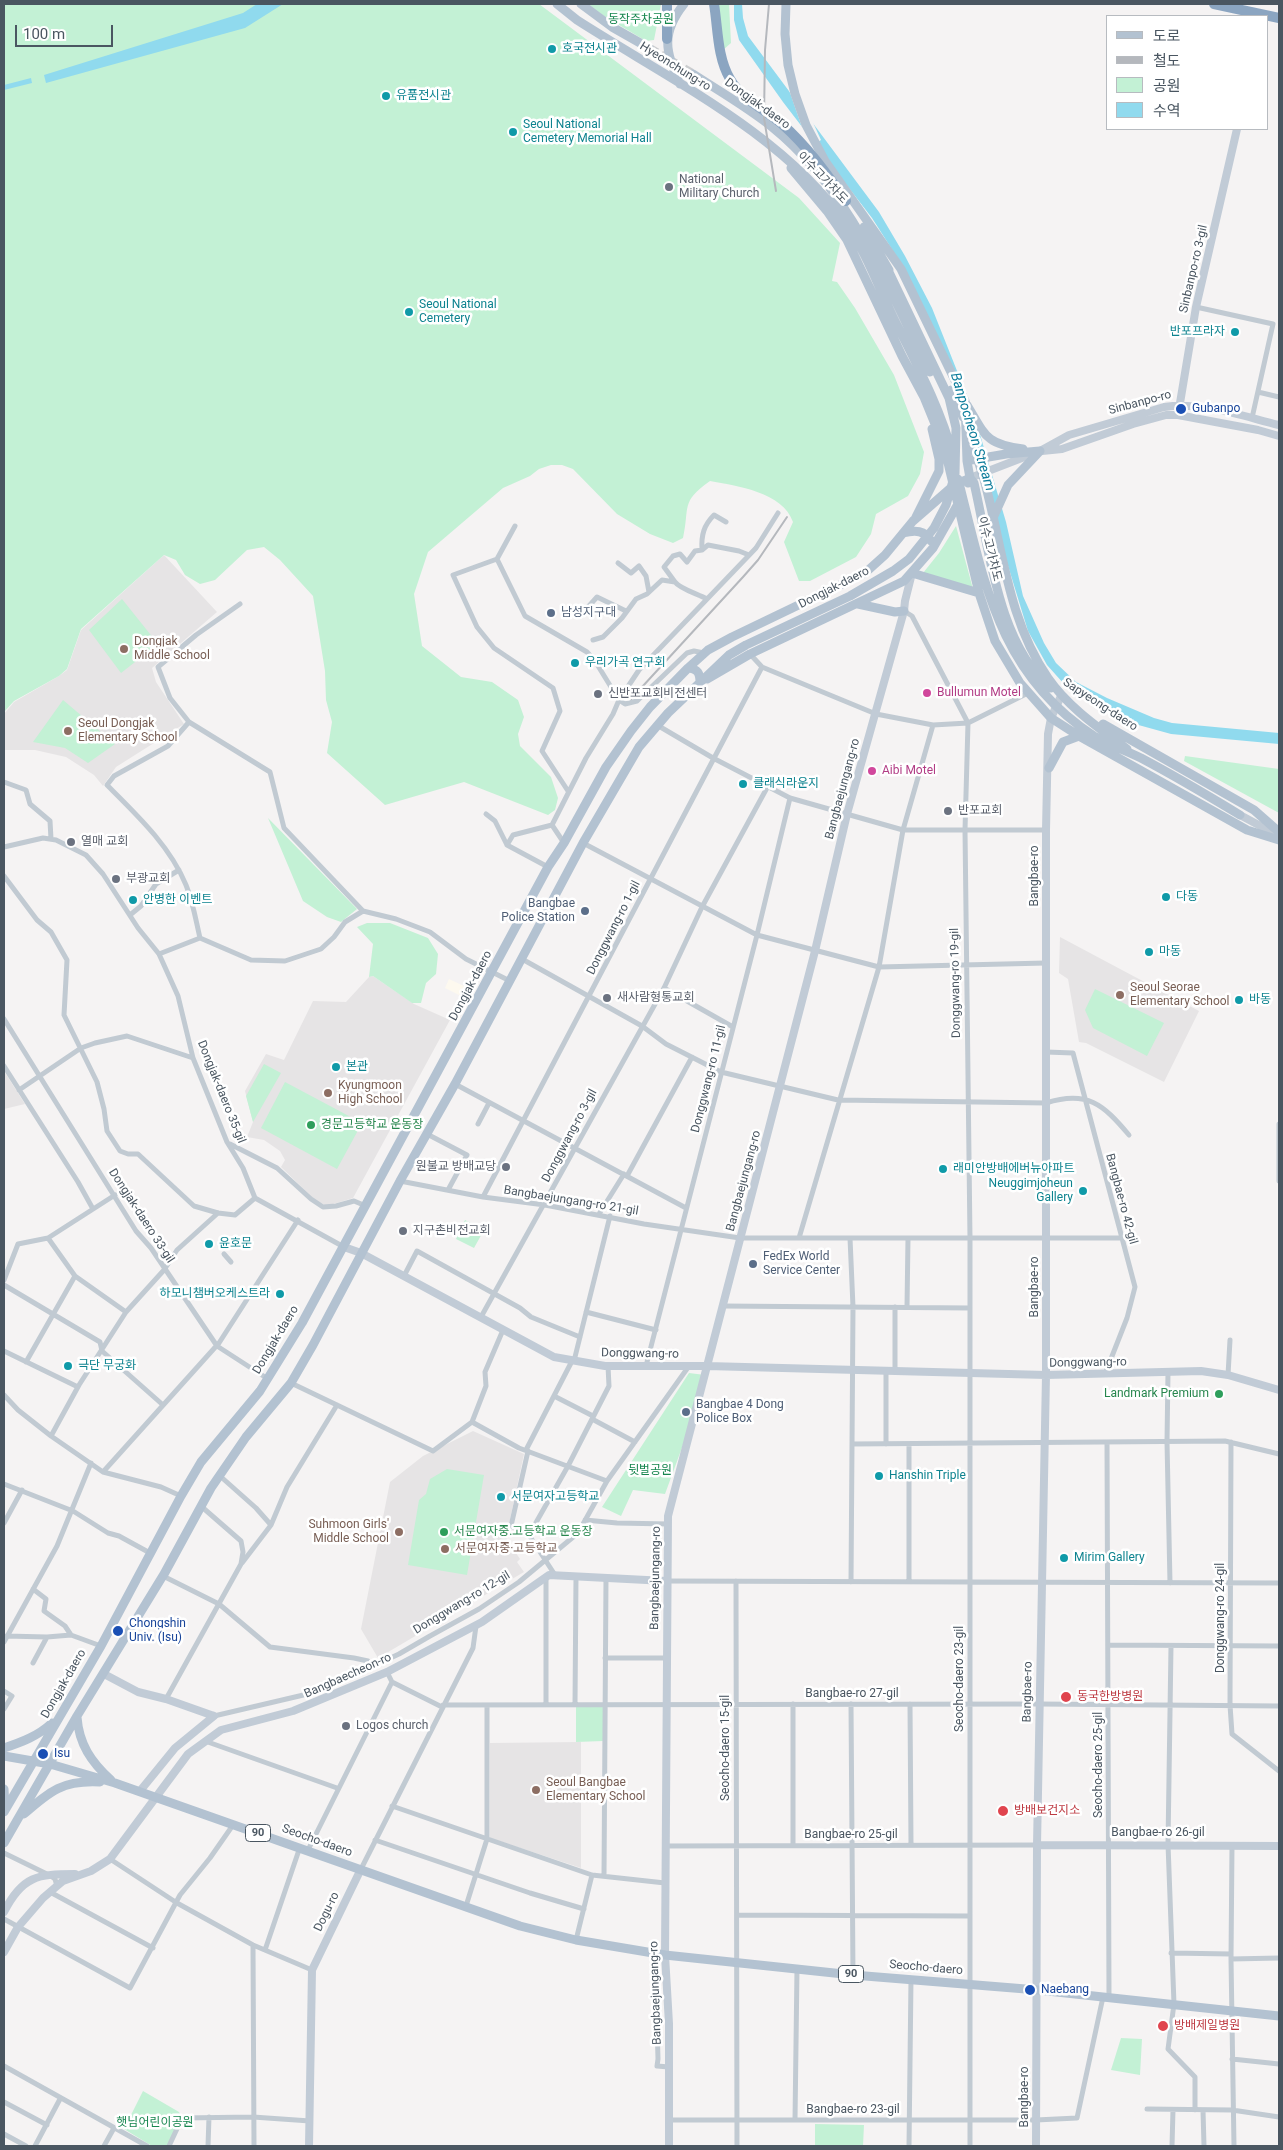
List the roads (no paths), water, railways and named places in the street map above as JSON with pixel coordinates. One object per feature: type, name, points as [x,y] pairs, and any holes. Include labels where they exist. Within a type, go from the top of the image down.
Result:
[{"type":"highway","points":[[667,4],[667,39]]},
{"type":"highway","points":[[714,4],[721,56],[730,79],[744,94],[781,123],[800,141],[818,162],[846,201]]},
{"type":"highway","points":[[1214,4],[1263,15]]},
{"type":"main road","name":"Hyeonchung-ro","points":[[557,4],[577,20],[680,84],[779,152]]},
{"type":"main road","name":"Hyeonchung-ro","points":[[581,4],[612,27],[649,48]]},
{"type":"main road","points":[[680,84],[669,58],[667,39],[676,15],[684,4]]},
{"type":"main road","name":"Dongjak-daero","points":[[786,4],[785,34],[791,78],[799,108],[816,145],[876,230]]},
{"type":"main road","name":"Dongjak-daero","points":[[692,74],[742,105],[773,128],[823,180]]},
{"type":"main road","name":"Dongjak-daero","points":[[779,152],[827,211],[847,240],[902,356],[924,397],[944,446],[958,505]]},
{"type":"main road","name":"이수고가차도","points":[[779,152],[803,173],[832,204],[847,225],[860,247],[929,389],[948,436],[987,590],[997,618],[1017,657],[1034,682],[1070,718],[1107,744],[1139,758],[1240,815]]},
{"type":"main road","points":[[823,180],[846,201],[905,293]]},
{"type":"main road","points":[[823,180],[843,205],[870,251],[943,398],[971,460]]},
{"type":"main road","points":[[876,230],[902,269],[965,401],[987,438],[1000,445],[1040,451]]},
{"type":"main road","points":[[876,230],[905,293]]},
{"type":"main road","name":"Dongjak-daero","points":[[4,1843],[77,1716],[163,1575],[220,1476],[246,1437],[291,1382],[313,1345],[361,1252],[455,1084],[584,843],[639,747],[657,725],[715,666],[746,645],[850,596],[893,571],[909,559],[934,528],[946,505],[955,474],[956,428],[949,398],[886,266]]},
{"type":"main road","name":"이수고가차도","points":[[905,293],[963,418],[985,483],[1011,600],[1029,646],[1048,679],[1073,705],[1139,758]]},
{"type":"main road","name":"Dongjak-daero","points":[[913,522],[939,471],[939,459],[924,397]]},
{"type":"main road","points":[[965,401],[972,481]]},
{"type":"main road","points":[[971,460],[990,456],[1040,451]]},
{"type":"main road","points":[[986,537],[1008,485],[1040,451]]},
{"type":"main road","name":"Dongjak-daero","points":[[700,683],[750,654],[893,587],[912,573],[933,548],[972,481]]},
{"type":"main road","name":"Dongjak-daero","points":[[4,1811],[101,1646],[201,1462],[268,1379],[302,1323],[548,867],[564,843],[606,767],[631,731],[650,707],[704,653],[756,624],[865,573],[885,555],[913,522],[954,485],[972,481]]},
{"type":"main road","name":"Sapyeong-daero","points":[[972,481],[981,511],[998,595],[1007,621],[1021,650],[1042,681],[1114,731],[1254,810],[1279,832]]},
{"type":"main road","points":[[958,505],[979,593],[995,641],[1028,693],[1052,716],[1079,736],[1247,830],[1279,838]]},
{"type":"main road","points":[[903,533],[917,531],[926,534],[931,539],[933,548]]},
{"type":"main road","points":[[912,573],[979,593]]},
{"type":"main road","points":[[858,604],[895,612],[904,611]]},
{"type":"main road","points":[[688,668],[695,668],[700,674],[700,683]]},
{"type":"main road","points":[[1052,716],[1068,715],[1114,731]]},
{"type":"main road","points":[[1093,744],[1085,734],[1087,730],[1094,726],[1100,726]]},
{"type":"main road","points":[[1048,768],[1063,742],[1079,736]]},
{"type":"main road","points":[[4,1748],[21,1743],[44,1731],[62,1714]]},
{"type":"main road","points":[[77,1716],[82,1743],[89,1757],[115,1783]]},
{"type":"main road","name":"90","points":[[4,1756],[50,1764]]},
{"type":"main road","name":"Seocho-daero","points":[[50,1764],[140,1791],[520,1926],[576,1940],[665,1954],[797,1969],[1038,1990],[1278,2015]]},
{"type":"main road","points":[[18,1819],[49,1792],[66,1784],[82,1781],[115,1783]]},
{"type":"main road","points":[[4,1789],[4,1811]]},
{"type":"street","name":"Sinbanpo-ro 3-gil","points":[[1178,415],[1196,307],[1237,130]]},
{"type":"street","points":[[1196,307],[1273,324],[1252,418]]},
{"type":"street","points":[[1258,392],[1279,397]]},
{"type":"street","name":"Sinbanpo-ro","points":[[972,481],[980,474],[1040,451],[1069,434],[1159,408],[1180,404],[1212,409],[1279,425]]},
{"type":"street","name":"Sinbanpo-ro","points":[[1040,451],[1062,449],[1133,424],[1166,415],[1178,415],[1258,430],[1279,436]]},
{"type":"street","points":[[702,550],[703,530],[714,514],[726,522]]},
{"type":"street","points":[[507,845],[513,835],[552,825],[619,700],[639,670],[756,548],[778,514]]},
{"type":"street","points":[[515,526],[497,559],[453,575],[477,627],[494,648],[553,688],[560,711],[542,751],[568,792]]},
{"type":"street","points":[[707,599],[678,586],[668,575],[664,566],[672,556],[680,554],[687,562],[695,551],[702,550],[708,545],[739,551],[749,555]]},
{"type":"street","points":[[497,559],[525,616],[587,652],[595,661],[619,700]]},
{"type":"street","points":[[618,563],[631,573],[639,566],[646,576],[649,592]]},
{"type":"street","name":"Bangbaejungang-ro","points":[[669,2146],[669,2067],[665,1954],[666,1581],[668,1524],[672,1496],[780,1087],[847,814],[904,611],[912,573]]},
{"type":"street","points":[[593,640],[602,637],[636,599],[649,592],[662,580],[675,582]]},
{"type":"street","points":[[588,607],[597,597],[626,611]]},
{"type":"street","points":[[240,604],[196,635],[158,667],[170,698],[189,722],[270,772],[284,828],[363,911],[396,919],[430,932],[466,959],[510,981]]},
{"type":"street","name":"Donggwang-ro 19-gil","points":[[904,611],[912,616],[968,723],[965,830],[965,964],[970,1238],[970,1373]]},
{"type":"street","name":"Dongjak-daero","points":[[619,700],[625,704],[637,701],[687,653],[694,651],[704,653]]},
{"type":"street","points":[[750,654],[762,667],[876,714],[933,726],[968,723],[1028,693]]},
{"type":"street","name":"Donggwang-ro 1-gil","points":[[483,1198],[762,667]]},
{"type":"street","name":"Bangbae-ro","points":[[1036,2146],[1037,1845],[1046,1375],[1046,830],[1048,734],[1052,716],[1061,696]]},
{"type":"street","points":[[189,722],[168,746],[114,776],[107,785],[157,838],[179,870],[187,887],[200,938]]},
{"type":"street","points":[[657,725],[713,758],[790,798],[903,830],[1046,830]]},
{"type":"street","points":[[799,1238],[838,1100],[879,967],[903,830],[933,726]]},
{"type":"street","points":[[4,782],[26,790],[30,804],[50,821],[50,839]]},
{"type":"street","name":"Donggwang-ro 3-gil","points":[[481,1318],[664,988],[702,907],[768,786]]},
{"type":"street","name":"Donggwang-ro 11-gil","points":[[646,1366],[757,935],[790,798]]},
{"type":"street","points":[[486,814],[495,821],[507,845],[548,867]]},
{"type":"street","points":[[1240,815],[1279,838]]},
{"type":"street","points":[[552,825],[564,843]]},
{"type":"street","name":"Dongjak-daero 35-gil","points":[[4,847],[43,838],[50,839],[68,844],[86,854],[103,874],[159,954],[178,996],[193,1058],[229,1144],[243,1168],[255,1198]]},
{"type":"street","points":[[584,843],[757,935],[879,967],[1046,963]]},
{"type":"street","points":[[130,915],[141,906],[156,884],[179,870]]},
{"type":"street","points":[[4,876],[37,920],[51,932],[67,960],[64,1015],[97,1082],[107,1131],[120,1151],[128,1154],[138,1154],[194,1206],[218,1213],[235,1215],[255,1198],[344,1246]]},
{"type":"street","points":[[159,954],[200,938],[251,960],[285,961],[321,949],[334,937],[344,922],[363,911]]},
{"type":"street","points":[[522,959],[642,1026],[666,1044],[721,1072],[838,1100],[1046,1103],[1062,1098],[1084,1098],[1095,1101],[1129,1134]]},
{"type":"street","points":[[664,988],[733,1027]]},
{"type":"street","name":"Dongjak-daero 33-gil","points":[[4,1019],[136,1231],[151,1248],[216,1346],[268,1379]]},
{"type":"street","points":[[19,1090],[81,1048],[127,1036],[193,1058]]},
{"type":"street","name":"Bangbae-ro 42-gil","points":[[1046,1052],[1073,1053],[1135,1287],[1127,1318],[1106,1374]]},
{"type":"street","points":[[599,1214],[625,1175],[692,1057]]},
{"type":"street","points":[[4,1066],[78,1182],[93,1209]]},
{"type":"street","points":[[455,1084],[686,1208]]},
{"type":"street","points":[[478,1124],[489,1103]]},
{"type":"street","points":[[1279,1124],[1279,1182]]},
{"type":"street","points":[[427,1134],[467,1155],[448,1190]]},
{"type":"street","points":[[229,1144],[276,1168],[311,1199],[324,1207],[354,1201],[366,1206]]},
{"type":"street","name":"Bangbaejungang-ro 21-gil","points":[[400,1181],[483,1198],[545,1205],[681,1230],[740,1238],[1046,1238]]},
{"type":"street","points":[[4,1280],[18,1244],[48,1238],[114,1195]]},
{"type":"street","points":[[51,1436],[78,1387],[126,1312],[164,1270],[177,1250],[218,1213]]},
{"type":"street","points":[[555,1575],[529,1535],[511,1526],[527,1451],[573,1361],[610,1216]]},
{"type":"street","points":[[104,1472],[216,1346],[298,1220]]},
{"type":"street","points":[[48,1238],[75,1276],[126,1312]]},
{"type":"street","points":[[850,1238],[853,1307],[851,1582]]},
{"type":"street","points":[[907,1307],[908,1238]]},
{"type":"street","points":[[1046,1238],[1121,1238]]},
{"type":"street","name":"Donggwang-ro","points":[[344,1246],[361,1252],[554,1358],[573,1361],[608,1366],[707,1366],[1046,1375],[1201,1371],[1228,1375],[1279,1390]]},
{"type":"street","points":[[404,1276],[417,1251],[520,1308],[531,1317],[580,1337]]},
{"type":"street","points":[[224,1254],[231,1262]]},
{"type":"street","points":[[26,1362],[75,1276]]},
{"type":"street","points":[[4,1285],[100,1342],[102,1351],[163,1405]]},
{"type":"street","points":[[722,1306],[970,1308]]},
{"type":"street","points":[[895,1307],[895,1371]]},
{"type":"street","points":[[586,1312],[656,1330]]},
{"type":"street","points":[[291,1382],[432,1451],[472,1422],[486,1386],[485,1372],[503,1330]]},
{"type":"street","points":[[1228,1375],[1230,1340]]},
{"type":"street","points":[[4,1351],[78,1387]]},
{"type":"street","points":[[529,1535],[568,1466],[609,1386],[608,1366]]},
{"type":"street","name":"Donggwang-ro 12-gil","points":[[140,1791],[175,1748],[214,1716],[312,1692],[399,1654],[479,1609],[546,1561],[578,1533],[607,1481],[689,1366]]},
{"type":"street","points":[[886,1371],[886,1444]]},
{"type":"street","points":[[1168,1372],[1167,1442],[1170,1583]]},
{"type":"street","name":"Seocho-daero 23-gil","points":[[970,1373],[970,2146]]},
{"type":"street","points":[[4,1395],[18,1410],[51,1436],[104,1472],[161,1487],[181,1496]]},
{"type":"street","points":[[554,1396],[635,1442]]},
{"type":"street","points":[[166,1699],[241,1564],[271,1525],[288,1487],[337,1405]]},
{"type":"street","points":[[472,1422],[527,1451],[607,1481]]},
{"type":"street","name":"Seocho-daero 25-gil","points":[[1036,2120],[1077,2118],[1106,1997],[1109,1845],[1106,1442]]},
{"type":"street","points":[[852,1444],[1232,1442],[1279,1454]]},
{"type":"street","name":"Donggwang-ro 24-gil","points":[[1232,1442],[1230,1705],[1232,1734],[1279,1771]]},
{"type":"street","points":[[909,1444],[909,1582]]},
{"type":"street","points":[[4,1642],[57,1546],[73,1511],[91,1463]]},
{"type":"street","points":[[220,1476],[256,1508],[271,1525]]},
{"type":"street","points":[[4,1484],[73,1511],[108,1533],[118,1536],[150,1553]]},
{"type":"street","points":[[4,1523],[22,1490]]},
{"type":"street","points":[[202,1507],[241,1541],[243,1552],[241,1564]]},
{"type":"street","points":[[585,1520],[617,1524],[668,1524]]},
{"type":"street","points":[[163,1575],[219,1604],[270,1646],[354,1658],[368,1661],[372,1666]]},
{"type":"street","points":[[546,1576],[546,1705]]},
{"type":"street","name":"Bangbaecheon-ro","points":[[4,1952],[18,1927],[50,1892],[57,1886],[80,1874],[91,1871],[110,1859],[188,1754],[221,1730],[293,1711],[387,1672],[476,1626],[546,1576],[666,1581]]},
{"type":"street","points":[[575,1705],[576,1576]]},
{"type":"street","points":[[604,1876],[606,1578]]},
{"type":"street","points":[[666,1581],[1279,1583]]},
{"type":"street","name":"Seocho-daero 15-gil","points":[[736,1581],[737,2146]]},
{"type":"street","points":[[33,1589],[46,1599],[44,1611],[65,1626],[71,1635]]},
{"type":"street","name":"Dogu-ro","points":[[309,2146],[312,1970],[392,1806],[473,1648],[476,1626]]},
{"type":"street","points":[[6,1636],[47,1637],[71,1635],[101,1646]]},
{"type":"street","points":[[33,1663],[47,1637]]},
{"type":"street","points":[[1108,1645],[1279,1646]]},
{"type":"street","points":[[1171,1646],[1168,1844],[1174,2004],[1168,2049],[1195,2077],[1196,2110]]},
{"type":"street","points":[[605,1658],[666,1658]]},
{"type":"street","points":[[387,1672],[392,1682],[443,1706]]},
{"type":"street","points":[[104,1674],[138,1692],[166,1699],[214,1716]]},
{"type":"street","points":[[265,1950],[304,1848],[338,1788],[392,1682]]},
{"type":"street","points":[[4,1691],[12,1696],[4,1709]]},
{"type":"street","name":"Bangbae-ro 27-gil","points":[[443,1706],[605,1704],[1279,1706]]},
{"type":"street","points":[[793,1704],[793,1845]]},
{"type":"street","points":[[852,1704],[853,1974]]},
{"type":"street","points":[[910,1704],[911,1845]]},
{"type":"street","points":[[466,1906],[487,1839],[487,1705]]},
{"type":"street","points":[[204,1741],[338,1788]]},
{"type":"street","points":[[392,1806],[592,1874],[665,1883]]},
{"type":"street","points":[[4,1919],[130,1988],[180,1895],[210,1858],[233,1825]]},
{"type":"street","points":[[375,1840],[584,1909]]},
{"type":"street","name":"Bangbae-ro 26-gil","points":[[1037,1845],[1168,1844],[1279,1846]]},
{"type":"street","name":"Bangbae-ro 25-gil","points":[[665,1846],[1037,1845]]},
{"type":"street","points":[[1232,1845],[1232,2110],[1234,2146]]},
{"type":"street","points":[[4,1853],[55,1879],[57,1886]]},
{"type":"street","points":[[110,1859],[177,1903],[253,1945],[312,1970]]},
{"type":"street","name":"Bangbaecheon-ro","points":[[4,1912],[9,1902],[21,1888],[36,1877],[46,1874],[80,1874]]},
{"type":"street","points":[[576,1940],[592,1874]]},
{"type":"street","points":[[50,1892],[153,1948]]},
{"type":"street","points":[[737,1915],[969,1916]]},
{"type":"street","points":[[253,1945],[254,2146]]},
{"type":"street","points":[[1171,1953],[1279,1958]]},
{"type":"street","points":[[795,2120],[797,1969]]},
{"type":"street","points":[[908,2146],[911,1979]]},
{"type":"street","points":[[656,1990],[657,2066],[669,2067]]},
{"type":"street","points":[[1232,2060],[1279,2064]]},
{"type":"street","points":[[4,2066],[147,2146]]},
{"type":"street","points":[[34,2146],[47,2126],[60,2099]]},
{"type":"street","points":[[4,2102],[47,2126]]},
{"type":"street","points":[[1147,2109],[1232,2110],[1279,2117]]},
{"type":"street","points":[[1172,2146],[1173,2110]]},
{"type":"street","points":[[1203,2110],[1204,2146]]},
{"type":"street","points":[[169,2146],[182,2118],[253,2116],[310,2121]]},
{"type":"street","points":[[208,2146],[209,2118]]},
{"type":"street","name":"Bangbae-ro 23-gil","points":[[669,2120],[1036,2120]]},
{"type":"street","points":[[104,2146],[114,2128]]},
{"type":"street","points":[[4,2134],[26,2146]]},
{"type":"water","points":[[257,4],[283,4],[245,28],[46,83],[44,75],[243,13]]},
{"type":"water","name":"Banpocheon Stream","points":[[734,4],[742,4],[743,18],[748,36],[879,212],[932,308],[973,411],[1006,522],[1023,596],[1044,643],[1056,663],[1076,682],[1107,698],[1154,718],[1172,723],[1279,733],[1279,744],[1171,734],[1124,721],[1093,704],[1064,684],[1047,665],[1028,631],[941,347],[895,254],[872,218],[783,102],[739,40],[734,20]]},
{"type":"water","points":[[31,78],[32,83],[4,90],[4,85]]},
{"type":"tunnel","points":[[649,48],[693,74]]},
{"type":"railway","points":[[769,4],[765,50],[764,118],[776,191]]},
{"type":"railway","points":[[631,699],[758,560],[787,517]]},
{"type":"place","name":"호국전시관","points":[[552,49]]},
{"type":"place","name":"유품전시관","points":[[386,96]]},
{"type":"place","name":"Seoul National Cemetery Memorial Hall","points":[[513,132]]},
{"type":"place","name":"National Military Church","points":[[669,187]]},
{"type":"place","name":"Seoul National Cemetery","points":[[409,312]]},
{"type":"place","name":"반포프라자","points":[[1235,332]]},
{"type":"place","name":"Gubanpo","points":[[1181,409]]},
{"type":"place","name":"남성지구대","points":[[551,613]]},
{"type":"place","name":"Dongjak Middle School","points":[[124,649]]},
{"type":"place","name":"우리가곡 연구회","points":[[575,663]]},
{"type":"place","name":"Bullumun Motel","points":[[927,693]]},
{"type":"place","name":"신반포교회비전센터","points":[[598,694]]},
{"type":"place","name":"Seoul Dongjak Elementary School","points":[[68,731]]},
{"type":"place","name":"Aibi Motel","points":[[872,771]]},
{"type":"place","name":"클래식라운지","points":[[743,784]]},
{"type":"place","name":"반포교회","points":[[948,811]]},
{"type":"place","name":"열매 교회","points":[[71,842]]},
{"type":"place","name":"부광교회","points":[[116,879]]},
{"type":"place","name":"다동","points":[[1166,897]]},
{"type":"place","name":"안병한 이벤트","points":[[133,900]]},
{"type":"place","name":"Bangbae Police Station","points":[[585,911]]},
{"type":"place","name":"마동","points":[[1149,952]]},
{"type":"place","name":"Seoul Seorae Elementary School","points":[[1120,995]]},
{"type":"place","name":"새사람형통교회","points":[[607,998]]},
{"type":"place","name":"바동","points":[[1239,1000]]},
{"type":"place","name":"본관","points":[[336,1067]]},
{"type":"place","name":"Kyungmoon High School","points":[[328,1093]]},
{"type":"place","name":"경문고등학교 운동장","points":[[311,1125]]},
{"type":"place","name":"원불교 방배교당","points":[[506,1167]]},
{"type":"place","name":"래미안방배에버뉴아파트","points":[[943,1169]]},
{"type":"place","name":"Neuggimjoheun Gallery","points":[[1083,1191]]},
{"type":"place","name":"지구촌비전교회","points":[[403,1231]]},
{"type":"place","name":"윤호문","points":[[209,1244]]},
{"type":"place","name":"FedEx World Service Center","points":[[753,1264]]},
{"type":"place","name":"하모니챔버오케스트라","points":[[280,1294]]},
{"type":"place","name":"극단 무궁화","points":[[68,1366]]},
{"type":"place","name":"Landmark Premium","points":[[1219,1394]]},
{"type":"place","name":"Bangbae 4 Dong Police Box","points":[[686,1412]]},
{"type":"place","name":"Hanshin Triple","points":[[879,1476]]},
{"type":"place","name":"서문여자고등학교","points":[[501,1497]]},
{"type":"place","name":"Suhmoon Girls' Middle School","points":[[399,1532]]},
{"type":"place","name":"서문여자중.고등학교 운동장","points":[[444,1532]]},
{"type":"place","name":"서문여자중·고등학교","points":[[445,1549]]},
{"type":"place","name":"Mirim Gallery","points":[[1064,1558]]},
{"type":"place","name":"Chongshin Univ. (Isu)","points":[[118,1631]]},
{"type":"place","name":"동국한방병원","points":[[1066,1697]]},
{"type":"place","name":"Logos church","points":[[346,1726]]},
{"type":"place","name":"Isu","points":[[43,1754]]},
{"type":"place","name":"Seoul Bangbae Elementary School","points":[[536,1790]]},
{"type":"place","name":"방배보건지소","points":[[1003,1811]]},
{"type":"place","name":"Naebang","points":[[1030,1990]]},
{"type":"place","name":"방배제일병원","points":[[1163,2026]]},
{"type":"park label","name":"동작주차공원","points":[[641,20]]},
{"type":"park label","name":"뒷벌공원","points":[[650,1471]]},
{"type":"park label","name":"햇님어린이공원","points":[[155,2123]]}]
